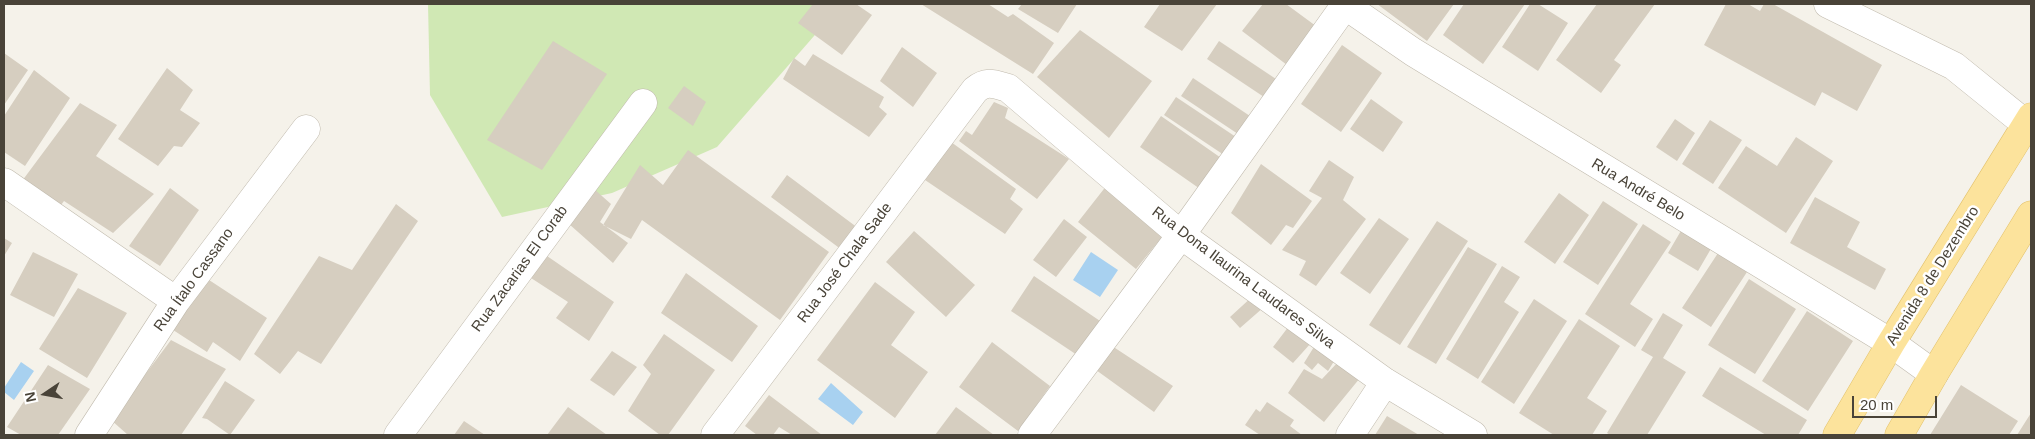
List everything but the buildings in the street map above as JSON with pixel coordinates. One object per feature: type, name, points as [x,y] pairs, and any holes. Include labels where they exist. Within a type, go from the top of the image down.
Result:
[{"type":"main road","name":"Avenida 8 de Dezembro","points":[[1837,435],[1891,343],[2029,121]]},
{"type":"main road","points":[[1899,435],[2031,215]]},
{"type":"street","points":[[1032,435],[1181,235],[1345,4]]},
{"type":"street","name":"Rua André Belo","points":[[1345,4],[1421,57],[1891,343],[1934,374]]},
{"type":"street","points":[[1828,4],[1954,66],[2029,121]]},
{"type":"street","name":"Rua Dona Ilaurina Laudares Silva","points":[[975,90],[982,84],[993,84],[1008,88],[1181,235],[1385,382],[1473,435]]},
{"type":"street","name":"Rua José Chala Sade","points":[[715,435],[975,90]]},
{"type":"street","name":"Rua Zacarias El Corab","points":[[398,435],[643,103]]},
{"type":"street","name":"Rua Ítalo Cassano","points":[[89,435],[176,301],[306,128]]},
{"type":"street","points":[[4,182],[176,301]]},
{"type":"street","points":[[1350,435],[1385,382]]},
{"type":"green space","points":[[428,4],[842,4],[717,147],[612,193],[502,217],[430,95]]},
{"type":"water","points":[[1091,252],[1118,270],[1100,297],[1073,280]]},
{"type":"water","points":[[21,362],[34,371],[14,400],[4,392],[4,388]]},
{"type":"water","points":[[831,383],[863,412],[853,425],[818,399]]}]
